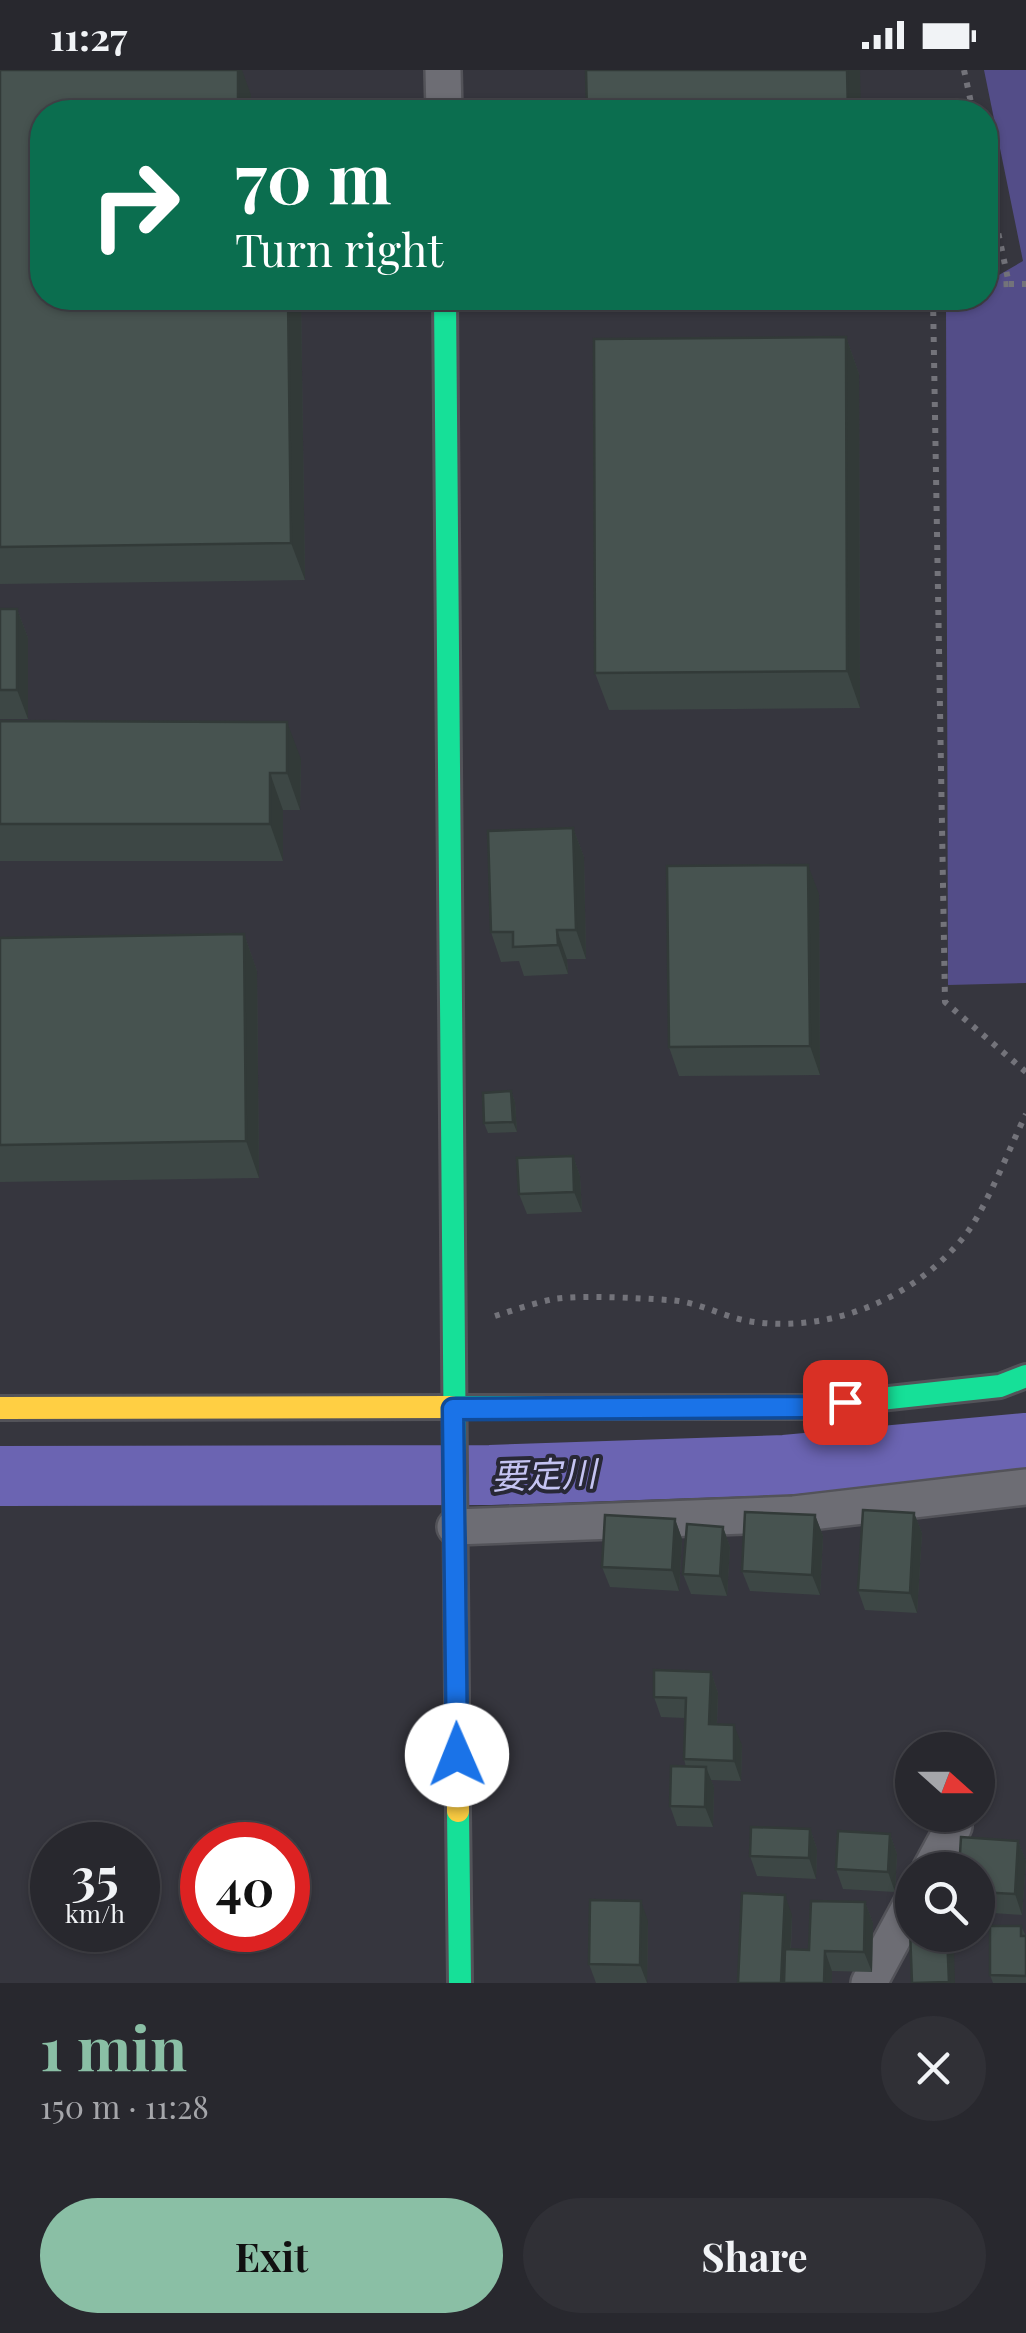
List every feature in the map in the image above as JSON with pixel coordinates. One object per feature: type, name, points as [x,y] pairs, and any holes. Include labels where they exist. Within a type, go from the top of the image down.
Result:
[{"type":"street","points":[[443,70],[444,100]]},
{"type":"street","points":[[445,310],[460,1983]]},
{"type":"street","points":[[0,1408],[806,1407],[1000,1386],[1026,1376]]},
{"type":"street","points":[[454,1520],[794,1514],[1026,1488]]},
{"type":"street","points":[[869,1983],[895,1935]]},
{"type":"path","points":[[964,70],[970,100]]},
{"type":"path","points":[[998,232],[1009,284]]},
{"type":"path","points":[[998,285],[1026,284]]},
{"type":"path","points":[[933,310],[945,1002],[1026,1072]]},
{"type":"path","points":[[492,1316],[555,1299],[670,1300],[703,1305],[748,1321],[819,1322],[859,1311],[894,1296],[937,1265],[970,1228],[1026,1114]]},
{"type":"shaded area","points":[[984,70],[1026,70],[1026,983],[948,985],[946,310],[998,310],[998,275],[1023,261],[998,139],[998,100],[990,100]]},
{"type":"building","points":[[0,70],[238,70],[238,100],[30,100],[30,310],[288,310],[291,543],[0,547]]},
{"type":"building","points":[[586,70],[847,70],[848,100],[587,100]]},
{"type":"building","points":[[846,337],[847,671],[595,673],[594,339]]},
{"type":"building","points":[[0,609],[17,609],[17,690],[0,690]]},
{"type":"building","points":[[0,721],[287,722],[287,773],[270,773],[270,824],[0,824]]},
{"type":"building","points":[[573,828],[576,930],[557,930],[558,945],[513,947],[513,932],[491,932],[488,831]]},
{"type":"building","points":[[808,865],[810,1046],[669,1047],[667,866]]},
{"type":"building","points":[[244,934],[246,1141],[0,1145],[0,938]]},
{"type":"building","points":[[511,1091],[513,1122],[484,1123],[483,1093]]},
{"type":"building","points":[[573,1156],[574,1192],[519,1194],[517,1158]]},
{"type":"building","points":[[863,1510],[914,1513],[910,1593],[858,1590]]},
{"type":"building","points":[[745,1512],[815,1515],[812,1575],[742,1571]]},
{"type":"building","points":[[605,1515],[675,1519],[672,1570],[602,1567]]},
{"type":"building","points":[[687,1524],[723,1527],[720,1576],[683,1574]]},
{"type":"building","points":[[654,1670],[711,1672],[709,1724],[734,1725],[734,1761],[684,1759],[686,1698],[654,1697]]},
{"type":"building","points":[[671,1766],[706,1767],[705,1807],[670,1806]]},
{"type":"building","points":[[751,1827],[810,1829],[809,1858],[750,1856]]},
{"type":"building","points":[[838,1831],[890,1834],[888,1872],[836,1869]]},
{"type":"building","points":[[961,1837],[1018,1841],[1015,1894],[995,1893],[995,1852],[960,1852]]},
{"type":"building","points":[[742,1893],[785,1895],[781,1983],[738,1983]]},
{"type":"building","points":[[590,1900],[641,1901],[640,1965],[589,1964]]},
{"type":"building","points":[[811,1901],[865,1902],[864,1952],[825,1951],[824,1983],[784,1983],[785,1949],[809,1950]]},
{"type":"building","points":[[995,1926],[1021,1926],[1021,1936],[1026,1936],[1026,1976],[990,1975]]},
{"type":"building","points":[[911,1952],[948,1952],[949,1982],[912,1983]]},
{"type":"waterway","name":"要定川","points":[[0,1476],[490,1475],[785,1465],[1026,1443]]},
{"type":"traffic: fast","points":[[445,310],[455,1470]]},
{"type":"traffic: fast","points":[[451,1407],[806,1407],[1000,1386],[1026,1376]]},
{"type":"traffic: fast","points":[[458,1811],[460,1983]]},
{"type":"traffic: slow","points":[[0,1408],[451,1407]]},
{"type":"traffic: slow","points":[[455,1470],[458,1811]]},
{"type":"route","points":[[457,1755],[453,1409],[806,1407],[845,1402]]}]
